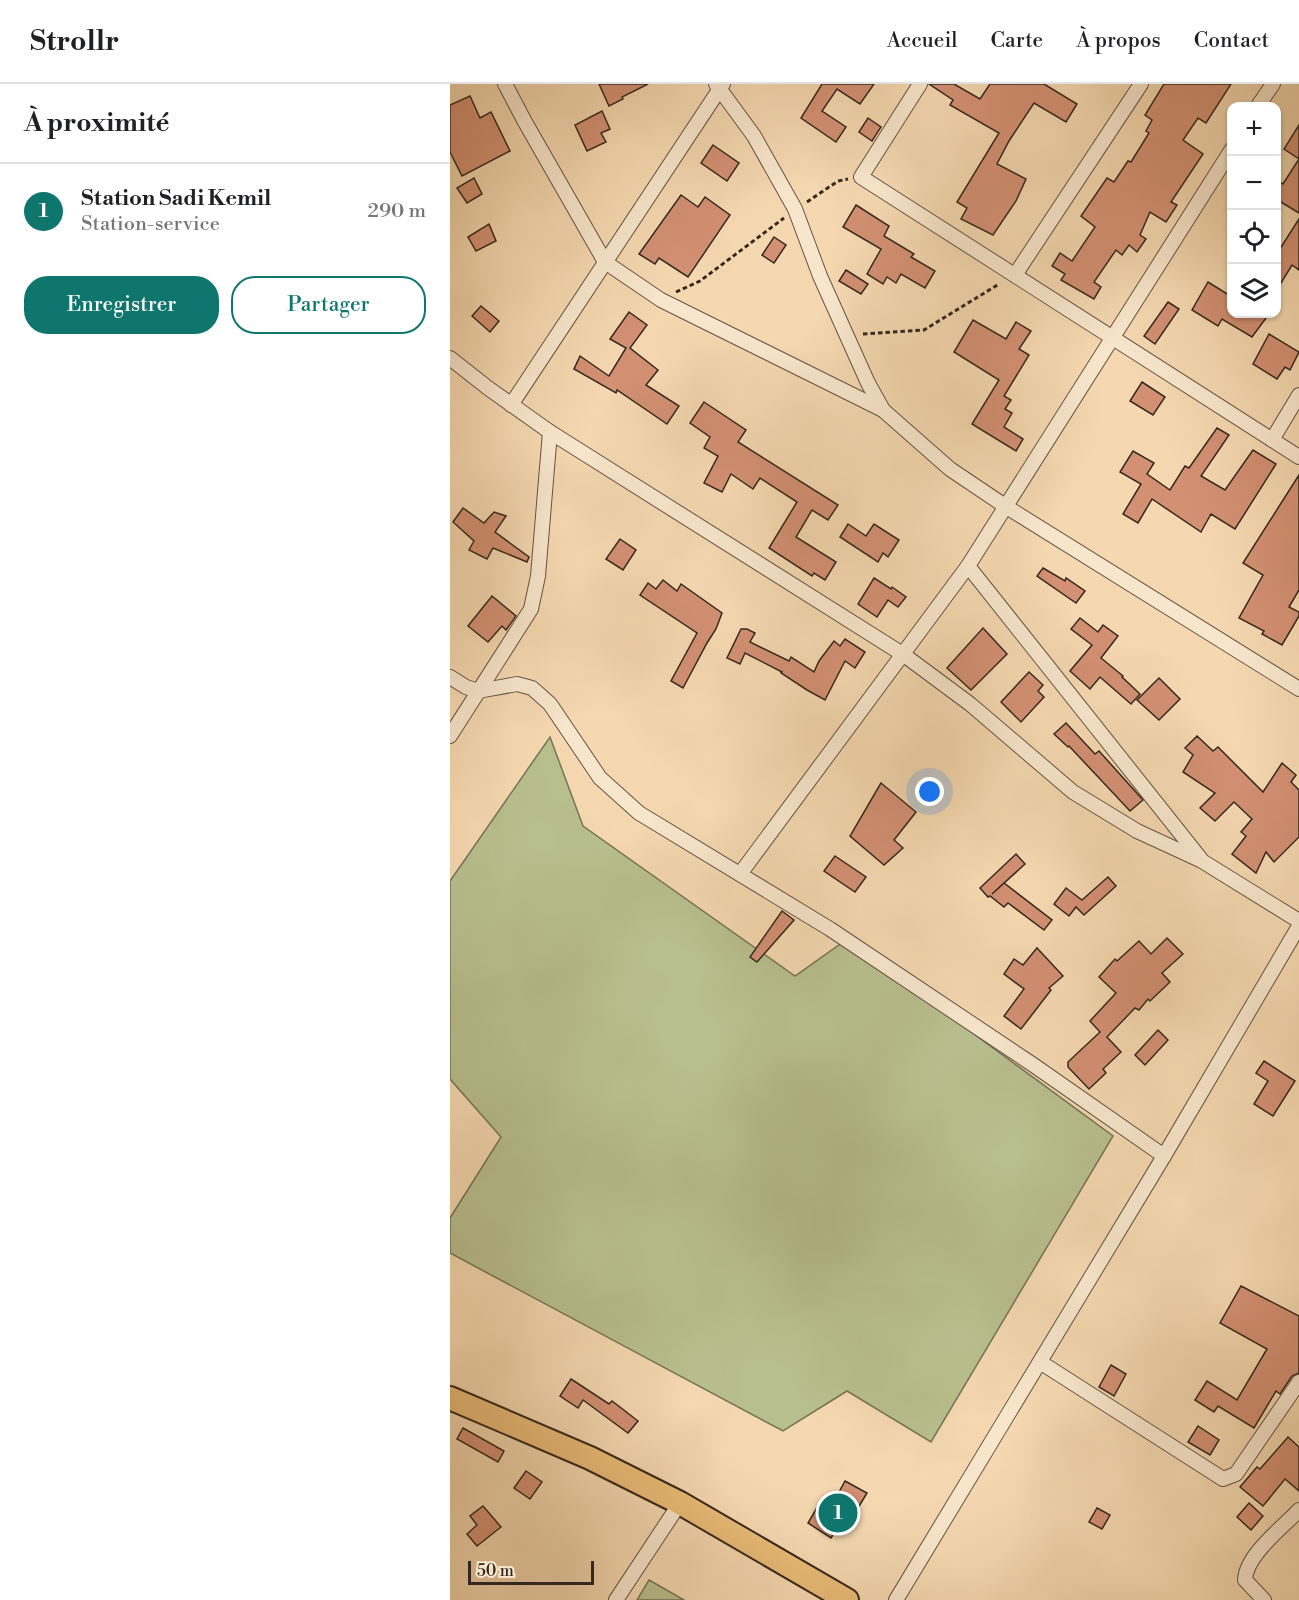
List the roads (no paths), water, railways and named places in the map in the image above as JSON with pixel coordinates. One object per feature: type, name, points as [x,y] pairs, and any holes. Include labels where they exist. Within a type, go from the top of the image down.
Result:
[{"type":"highway","points":[[450,1398],[590,1458],[680,1503],[847,1600]]},
{"type":"street","points":[[505,84],[605,262],[661,300],[883,410]]},
{"type":"street","points":[[920,84],[861,177],[1299,457]]},
{"type":"street","points":[[1015,275],[1141,84]]},
{"type":"street","points":[[1261,102],[1273,84]]},
{"type":"street","points":[[511,405],[719,86],[754,136],[795,210],[820,276],[875,398],[883,410],[950,469],[1005,506],[1299,689]]},
{"type":"street","points":[[740,874],[968,566],[1227,156]]},
{"type":"street","points":[[450,358],[550,432],[904,655],[970,704],[1073,792],[1137,831],[1202,861],[1299,924],[1164,1156],[896,1600]]},
{"type":"street","points":[[1272,440],[1299,395]]},
{"type":"street","points":[[450,736],[531,609],[538,576],[550,432]]},
{"type":"street","points":[[968,566],[1202,861]]},
{"type":"street","points":[[450,677],[478,691],[517,684],[532,688],[550,704],[600,778],[639,813],[830,929],[1032,1064],[1164,1156]]},
{"type":"street","points":[[1040,1362],[1223,1479],[1236,1474],[1299,1382]]},
{"type":"street","points":[[616,1600],[680,1503]]},
{"type":"street","points":[[1264,1600],[1245,1580],[1245,1571],[1251,1560],[1298,1514]]},
{"type":"place","name":"Station Sadi Kemil","points":[[838,1513]]}]
